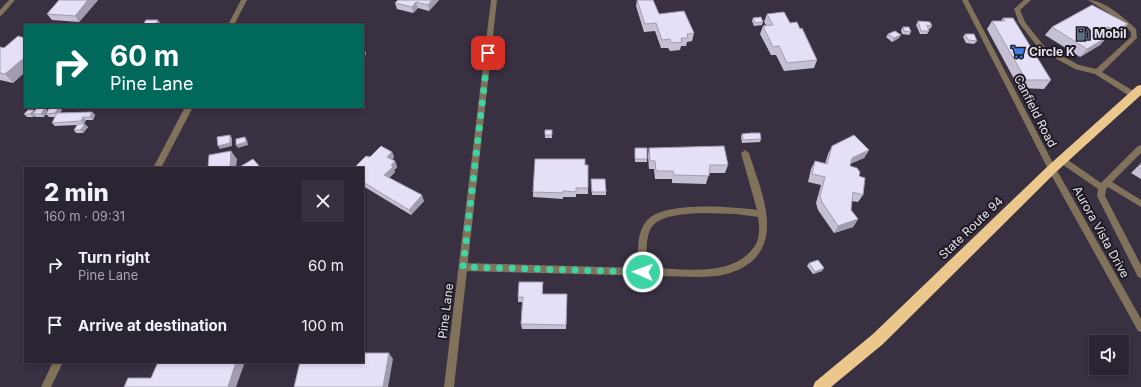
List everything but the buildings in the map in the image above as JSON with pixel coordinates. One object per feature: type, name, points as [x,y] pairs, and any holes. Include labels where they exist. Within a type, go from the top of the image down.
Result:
[{"type":"highway","name":"State Route 94","points":[[820,387],[878,339],[1052,169],[1138,92]]},
{"type":"street","points":[[0,14],[12,0]]},
{"type":"street","points":[[232,24],[244,0]]},
{"type":"street","name":"Pine Lane","points":[[449,387],[494,0]]},
{"type":"street","name":"Canfield Road","points":[[966,0],[1052,169]]},
{"type":"street","points":[[1028,0],[1017,9],[1022,23],[1042,48],[1077,67],[1097,72],[1138,92]]},
{"type":"street","points":[[1091,0],[1119,16],[1134,31],[1134,38],[1097,72]]},
{"type":"street","points":[[158,167],[188,108]]},
{"type":"street","points":[[1141,148],[1105,186],[1101,196],[1141,274]]},
{"type":"street","points":[[463,267],[643,272],[716,272],[731,269],[746,261],[760,246],[763,224],[758,197],[745,153]]},
{"type":"street","points":[[1062,160],[1105,186],[1141,204]]},
{"type":"street","name":"Aurora Vista Drive","points":[[1052,169],[1141,328]]},
{"type":"street","points":[[643,272],[644,234],[649,224],[658,216],[707,210],[734,210],[762,214]]},
{"type":"street","points":[[46,387],[58,363]]},
{"type":"place","name":"Mobil","points":[[1083,34]]},
{"type":"place","name":"Circle K","points":[[1018,52]]},
{"type":"route","points":[[488,53],[463,267],[643,272]]}]
